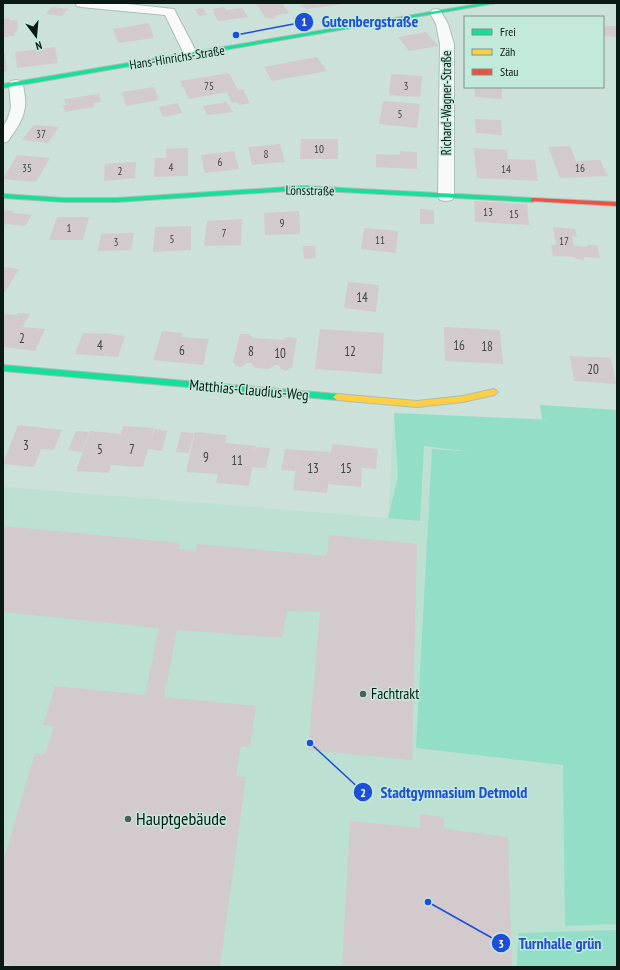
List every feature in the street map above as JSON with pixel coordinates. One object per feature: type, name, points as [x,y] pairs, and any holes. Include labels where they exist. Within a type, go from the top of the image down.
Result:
[{"type":"street","points":[[81,3],[170,12],[191,55]]},
{"type":"street","name":"Hans-Hinrichs-Straße","points":[[10,85],[493,3]]},
{"type":"street","name":"Richard-Wagner-Straße","points":[[436,13],[442,24],[447,44],[446,196]]},
{"type":"street","points":[[3,138],[15,121],[19,112],[20,102],[10,85]]},
{"type":"street","name":"Lönsstraße","points":[[3,196],[64,200],[117,200],[303,188],[617,204]]},
{"type":"street","name":"Matthias-Claudius-Weg","points":[[3,368],[417,404],[463,399],[494,392]]},
{"type":"shaded area","points":[[394,413],[617,422],[617,967],[3,967],[3,487],[388,518]]},
{"type":"green space","points":[[540,405],[617,410],[617,924],[565,926],[563,765],[416,748],[432,449],[472,452],[424,446],[420,521],[388,518],[398,477],[394,413],[551,420],[542,419]]},
{"type":"green space","points":[[617,930],[617,967],[517,967],[518,933]]},
{"type":"building","points":[[256,3],[282,3],[289,13],[277,15],[274,19],[265,17]]},
{"type":"building","points":[[304,3],[344,4],[307,9],[300,6]]},
{"type":"building","points":[[52,7],[68,9],[62,16],[46,14]]},
{"type":"building","points":[[224,7],[226,10],[242,8],[248,17],[218,21],[213,9]]},
{"type":"building","points":[[203,8],[207,15],[199,16],[195,9]]},
{"type":"building","points":[[9,18],[9,20],[18,20],[17,31],[15,32],[14,36],[3,37],[3,19]]},
{"type":"building","points":[[149,23],[154,38],[118,43],[113,29]]},
{"type":"building","points":[[604,26],[616,26],[617,37],[604,36]]},
{"type":"building","points":[[426,32],[438,46],[409,51],[398,37]]},
{"type":"building","points":[[55,47],[58,63],[17,68],[15,52]]},
{"type":"building","points":[[3,53],[5,53],[7,71],[3,72]]},
{"type":"building","points":[[317,57],[327,71],[272,81],[264,67]]},
{"type":"building","points":[[229,73],[238,90],[243,89],[250,103],[239,105],[237,102],[232,103],[227,92],[189,99],[180,81]]},
{"type":"building","points":[[391,74],[422,76],[420,97],[389,95]]},
{"type":"building","points":[[154,87],[159,100],[126,106],[122,92]]},
{"type":"building","points":[[475,88],[502,88],[502,99],[475,97]]},
{"type":"building","points":[[99,94],[101,102],[93,103],[94,107],[65,112],[63,105],[66,105],[64,99]]},
{"type":"building","points":[[383,101],[420,104],[417,128],[379,124]]},
{"type":"building","points":[[227,102],[233,112],[207,115],[203,106]]},
{"type":"building","points":[[178,103],[182,113],[163,117],[159,107]]},
{"type":"building","points":[[475,119],[501,120],[502,135],[476,133]]},
{"type":"building","points":[[34,125],[59,127],[48,143],[22,140]]},
{"type":"building","points":[[301,139],[338,139],[338,159],[300,159]]},
{"type":"building","points":[[280,144],[285,162],[252,165],[248,147]]},
{"type":"building","points":[[570,146],[576,161],[600,160],[608,176],[560,178],[548,147]]},
{"type":"building","points":[[188,148],[188,176],[154,177],[155,158],[166,158],[166,149]]},
{"type":"building","points":[[474,148],[507,150],[508,159],[535,160],[538,181],[477,178]]},
{"type":"building","points":[[234,151],[239,169],[205,173],[201,155]]},
{"type":"building","points":[[400,151],[417,152],[417,169],[376,167],[376,154],[400,155]]},
{"type":"building","points":[[17,155],[50,158],[36,182],[3,179]]},
{"type":"building","points":[[136,162],[135,178],[104,181],[105,164]]},
{"type":"building","points":[[474,201],[527,204],[529,225],[475,222]]},
{"type":"building","points":[[420,209],[434,210],[434,224],[420,224]]},
{"type":"building","points":[[3,210],[14,211],[13,213],[32,215],[25,226],[6,224],[3,228]]},
{"type":"building","points":[[299,211],[300,234],[265,235],[264,213]]},
{"type":"building","points":[[57,217],[89,217],[83,240],[49,240]]},
{"type":"building","points":[[242,219],[241,245],[204,246],[207,221]]},
{"type":"building","points":[[191,226],[191,250],[153,252],[155,227]]},
{"type":"building","points":[[553,227],[575,229],[577,237],[572,236],[574,246],[588,247],[587,245],[597,245],[600,258],[584,257],[584,260],[576,259],[575,257],[553,256],[551,245],[556,245]]},
{"type":"building","points":[[364,228],[398,231],[396,253],[361,249]]},
{"type":"building","points":[[134,233],[131,250],[98,251],[101,234]]},
{"type":"building","points":[[303,246],[315,246],[316,258],[304,259]]},
{"type":"building","points":[[3,267],[19,269],[5,292],[3,292]]},
{"type":"building","points":[[348,282],[379,285],[376,312],[344,308]]},
{"type":"building","points":[[17,313],[30,314],[22,327],[45,329],[35,351],[3,347],[3,314],[17,315]]},
{"type":"building","points":[[444,327],[500,330],[503,364],[445,361]]},
{"type":"building","points":[[320,329],[384,333],[382,374],[315,369]]},
{"type":"building","points":[[162,331],[182,333],[181,337],[209,339],[203,365],[153,360]]},
{"type":"building","points":[[83,333],[103,333],[125,336],[118,357],[75,354]]},
{"type":"building","points":[[240,334],[249,334],[253,338],[283,340],[287,337],[297,338],[292,367],[286,371],[281,369],[279,365],[275,365],[269,369],[255,368],[251,363],[247,363],[241,367],[236,366],[233,362]]},
{"type":"building","points":[[570,356],[611,358],[616,384],[574,381]]},
{"type":"building","points":[[18,425],[62,430],[54,450],[41,449],[34,467],[3,464]]},
{"type":"building","points":[[123,426],[154,428],[151,442],[155,429],[167,431],[162,451],[148,449],[143,467],[111,465],[109,473],[76,471],[90,431],[121,434]]},
{"type":"building","points":[[76,431],[89,432],[82,452],[68,450]]},
{"type":"building","points":[[181,432],[194,433],[189,453],[176,452]]},
{"type":"building","points":[[195,432],[227,435],[225,443],[256,446],[255,451],[257,447],[270,448],[266,468],[252,467],[249,486],[216,483],[218,474],[186,472]]},
{"type":"building","points":[[332,444],[378,449],[376,469],[362,468],[361,487],[328,484],[327,493],[293,490],[298,452],[295,471],[281,470],[285,449],[331,452]]},
{"type":"building","points":[[3,526],[180,543],[179,549],[196,551],[197,544],[327,556],[329,535],[417,544],[412,760],[308,750],[320,612],[287,611],[282,638],[177,630],[164,697],[256,706],[250,747],[241,746],[236,776],[246,777],[220,967],[24,967],[3,964],[3,862],[35,753],[45,754],[54,726],[43,725],[55,686],[145,695],[159,628],[3,612]]},
{"type":"building","points":[[420,814],[444,817],[444,829],[508,837],[512,967],[342,967],[350,821],[420,828]]},
{"type":"traffic: fast","points":[[3,86],[493,3]]},
{"type":"traffic: fast","points":[[3,196],[64,200],[117,200],[303,188],[533,200]]},
{"type":"traffic: fast","points":[[3,368],[337,397]]},
{"type":"traffic: slow","points":[[337,397],[417,404],[463,399],[494,392]]},
{"type":"traffic: jam","points":[[533,200],[617,204]]},
{"type":"place","name":"Gutenbergstraße","points":[[236,35]]},
{"type":"place","name":"Fachtrakt","points":[[363,694]]},
{"type":"place","name":"Stadtgymnasium Detmold","points":[[310,743]]},
{"type":"place","name":"Hauptgebäude","points":[[128,819]]},
{"type":"place","name":"Turnhalle grün","points":[[428,902]]}]
